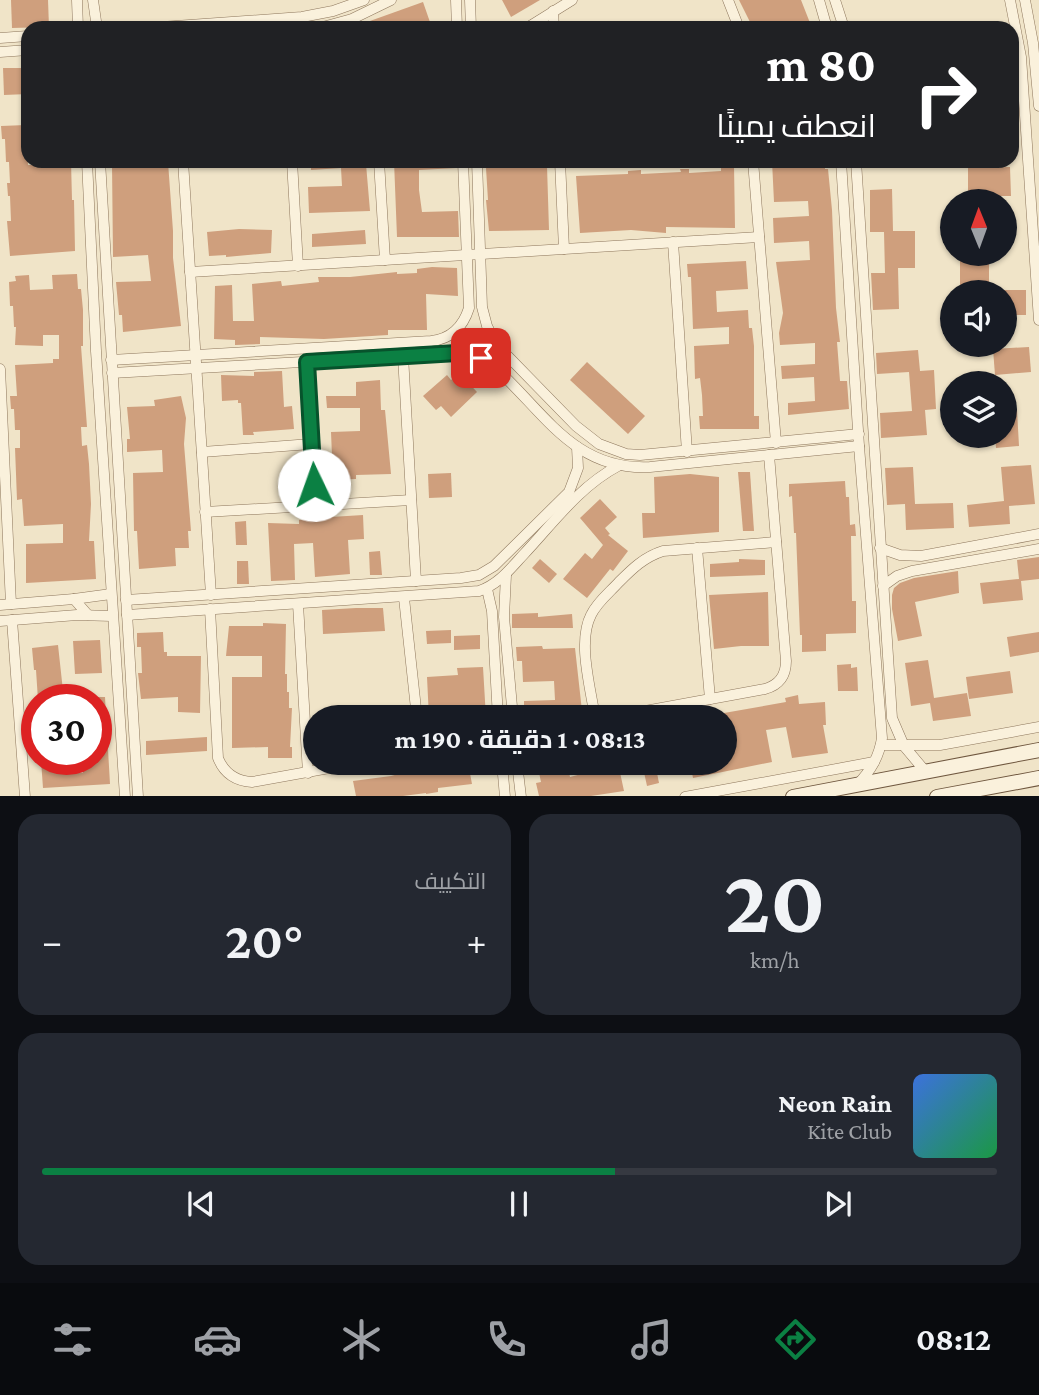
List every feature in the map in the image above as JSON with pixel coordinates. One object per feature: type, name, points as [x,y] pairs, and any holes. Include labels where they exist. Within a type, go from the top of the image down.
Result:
[{"type":"street","points":[[77,0],[78,21]]},
{"type":"street","points":[[93,0],[96,21]]},
{"type":"street","points":[[246,21],[302,17],[333,11],[364,0]]},
{"type":"street","points":[[345,21],[391,0]]},
{"type":"street","points":[[456,0],[457,21]]},
{"type":"street","points":[[470,0],[471,21]]},
{"type":"street","points":[[538,21],[572,0]]},
{"type":"street","points":[[728,0],[736,21]]},
{"type":"street","points":[[819,0],[825,21]]},
{"type":"street","points":[[835,0],[842,21]]},
{"type":"street","points":[[1010,0],[1013,21]]},
{"type":"street","points":[[1026,3],[1039,10]]},
{"type":"street","points":[[1026,3],[1036,39],[1039,106]]},
{"type":"street","points":[[553,12],[554,21]]},
{"type":"street","points":[[0,37],[21,36]]},
{"type":"street","points":[[0,52],[21,50]]},
{"type":"street","points":[[1019,58],[1039,320]]},
{"type":"street","points":[[87,168],[112,616],[125,796]]},
{"type":"street","points":[[100,168],[138,796]]},
{"type":"street","points":[[183,168],[211,595]]},
{"type":"street","points":[[292,168],[298,266]]},
{"type":"street","points":[[379,168],[385,260]]},
{"type":"street","points":[[111,360],[431,341],[444,338],[461,326],[467,314],[463,168]]},
{"type":"street","points":[[477,168],[482,307],[491,335],[503,352],[576,426],[599,444],[626,454],[640,455],[859,434]]},
{"type":"street","points":[[560,168],[564,249]]},
{"type":"street","points":[[753,168],[776,443]]},
{"type":"street","points":[[841,168],[859,446],[881,721],[881,745],[874,762],[858,784]]},
{"type":"street","points":[[856,168],[892,718],[904,746],[925,771]]},
{"type":"street","points":[[190,272],[759,237]]},
{"type":"street","points":[[673,242],[687,452]]},
{"type":"street","points":[[850,306],[865,305]]},
{"type":"street","points":[[112,373],[457,353],[481,358],[500,372],[577,447],[595,458],[618,466],[650,467],[859,446]]},
{"type":"street","points":[[403,356],[416,581]]},
{"type":"street","points":[[307,362],[315,506]]},
{"type":"street","points":[[0,369],[5,605],[111,594]]},
{"type":"street","points":[[202,452],[311,444]]},
{"type":"street","points":[[126,600],[470,577],[494,566],[569,492],[578,468],[577,447]]},
{"type":"street","points":[[677,705],[771,687],[783,676],[786,661],[769,455]]},
{"type":"street","points":[[127,615],[404,598],[472,593],[487,589],[506,573],[590,484],[618,466]]},
{"type":"street","points":[[104,478],[118,477]]},
{"type":"street","points":[[205,512],[411,499]]},
{"type":"street","points":[[880,548],[900,555],[921,556],[1039,534]]},
{"type":"street","points":[[593,705],[585,646],[586,629],[591,614],[600,601],[647,557],[663,551],[776,542]]},
{"type":"street","points":[[697,548],[710,699]]},
{"type":"street","points":[[883,586],[904,573],[1039,548]]},
{"type":"street","points":[[921,556],[922,569]]},
{"type":"street","points":[[506,573],[503,596],[512,705]]},
{"type":"street","points":[[487,589],[492,611],[497,705]]},
{"type":"street","points":[[404,598],[416,705]]},
{"type":"street","points":[[74,599],[88,615]]},
{"type":"street","points":[[298,604],[305,705]]},
{"type":"street","points":[[210,610],[218,758],[221,765],[231,776],[245,782],[303,774]]},
{"type":"street","points":[[0,621],[112,616]]},
{"type":"street","points":[[12,620],[25,796]]},
{"type":"street","points":[[495,660],[508,659]]},
{"type":"street","points":[[118,709],[132,709]]},
{"type":"street","points":[[881,745],[940,745],[1039,727]]},
{"type":"street","points":[[793,796],[1039,750]]},
{"type":"street","points":[[685,796],[874,762]]},
{"type":"street","points":[[503,775],[505,796]]},
{"type":"street","points":[[518,775],[521,796]]},
{"type":"street","points":[[937,796],[1039,778]]},
{"type":"building","points":[[11,0],[48,0],[49,21],[21,21],[21,28],[12,28]]},
{"type":"building","points":[[502,0],[540,0],[511,17]]},
{"type":"building","points":[[739,0],[801,0],[809,21],[750,21]]},
{"type":"building","points":[[423,2],[430,21],[370,21]]},
{"type":"building","points":[[3,68],[21,68],[21,94],[4,95]]},
{"type":"building","points":[[21,125],[21,168],[71,168],[75,251],[10,256],[7,221],[11,221],[7,183],[10,183],[9,162],[6,162],[5,139],[2,139],[1,126]]},
{"type":"building","points":[[112,168],[168,168],[173,258],[181,326],[123,332],[116,282],[151,281],[148,255],[113,257]]},
{"type":"building","points":[[341,168],[366,168],[370,211],[309,213],[308,187],[342,186]]},
{"type":"building","points":[[394,168],[456,168],[419,170],[419,190],[422,212],[458,211],[459,237],[397,237]]},
{"type":"building","points":[[486,168],[547,168],[549,230],[489,231]]},
{"type":"building","points":[[721,168],[734,168],[735,228],[666,227],[666,233],[631,230],[580,233],[576,176],[628,174],[628,171],[641,170],[641,174],[681,172],[680,169],[689,169],[689,173],[721,171]]},
{"type":"building","points":[[772,168],[828,169],[840,342],[837,342],[840,381],[847,381],[849,409],[788,415],[788,403],[815,401],[814,377],[782,379],[781,366],[815,364],[815,343],[780,345],[779,333],[783,313],[776,262],[810,260],[809,241],[774,243],[773,218],[809,216],[808,201],[774,202]]},
{"type":"building","points":[[968,168],[1010,168],[1011,189],[968,189]]},
{"type":"building","points":[[892,189],[893,231],[915,231],[915,268],[898,268],[899,309],[873,310],[871,273],[885,273],[884,232],[870,232],[870,190]]},
{"type":"building","points":[[272,230],[271,253],[209,256],[207,232]]},
{"type":"building","points":[[365,230],[366,244],[312,247],[312,234]]},
{"type":"building","points":[[746,261],[748,289],[716,291],[717,312],[748,310],[754,346],[754,416],[759,416],[759,429],[700,429],[699,416],[703,416],[702,395],[700,378],[695,379],[694,346],[729,344],[729,327],[693,329],[691,277],[688,277],[687,264]]},
{"type":"building","points":[[960,266],[989,266],[989,280],[960,280]]},
{"type":"building","points":[[457,268],[458,296],[426,294],[427,330],[388,330],[388,335],[324,339],[260,337],[260,344],[235,345],[235,340],[214,339],[215,286],[232,285],[233,321],[254,321],[252,284],[281,281],[282,286],[319,282],[318,277],[417,273],[417,269]]},
{"type":"building","points":[[77,274],[83,310],[81,346],[87,427],[81,427],[82,446],[87,445],[91,504],[89,541],[94,541],[96,579],[26,583],[26,544],[63,543],[63,524],[24,526],[22,499],[17,500],[15,448],[20,448],[20,430],[15,430],[10,396],[17,396],[15,365],[53,363],[53,359],[59,359],[59,335],[43,335],[43,346],[15,345],[16,327],[13,306],[10,306],[9,282],[16,281],[15,276],[29,275],[30,290],[53,289],[52,275]]},
{"type":"building","points":[[1017,290],[1026,290],[1026,315],[1017,315]]},
{"type":"building","points":[[1029,347],[1031,372],[995,371],[994,357],[1017,357],[1017,348]]},
{"type":"building","points":[[918,350],[920,371],[934,370],[936,409],[925,410],[927,435],[881,438],[880,413],[912,411],[909,372],[877,374],[876,353]]},
{"type":"building","points":[[587,362],[645,416],[628,434],[570,380]]},
{"type":"building","points":[[282,371],[284,407],[292,406],[294,429],[243,435],[241,403],[238,403],[238,400],[222,401],[221,375],[254,376],[254,372]]},
{"type":"building","points":[[459,373],[477,392],[451,417],[441,406],[436,410],[423,396],[447,375],[451,380]]},
{"type":"building","points":[[380,380],[381,410],[385,410],[391,474],[356,475],[356,479],[333,480],[331,432],[360,431],[360,408],[327,408],[326,396],[356,396],[356,382]]},
{"type":"building","points":[[181,396],[186,418],[184,444],[191,531],[188,531],[189,548],[175,548],[176,566],[139,569],[137,531],[134,531],[133,473],[163,472],[162,450],[127,452],[127,439],[130,439],[127,407],[155,406],[154,400]]},
{"type":"building","points":[[1017,410],[1019,446],[1017,446]]},
{"type":"building","points":[[1031,465],[1035,504],[1009,506],[1010,524],[969,527],[967,505],[1004,501],[1001,467]]},
{"type":"building","points":[[913,467],[915,504],[953,503],[954,528],[906,530],[905,504],[887,505],[885,468]]},
{"type":"building","points":[[738,472],[750,472],[754,531],[743,531]]},
{"type":"building","points":[[451,473],[452,497],[429,498],[428,474]]},
{"type":"building","points":[[690,474],[719,477],[719,532],[643,538],[642,513],[655,513],[654,477]]},
{"type":"building","points":[[845,481],[846,497],[849,497],[850,525],[855,524],[856,536],[851,536],[852,601],[856,601],[856,633],[826,634],[826,651],[802,652],[796,533],[789,484]]},
{"type":"building","points":[[600,499],[617,517],[605,528],[610,534],[608,535],[628,551],[587,598],[563,579],[585,553],[592,559],[603,545],[580,518]]},
{"type":"building","points":[[363,515],[364,539],[348,540],[350,574],[315,577],[313,543],[294,544],[295,580],[271,581],[268,523],[299,524],[299,520]]},
{"type":"building","points":[[246,521],[247,545],[236,545],[235,522]]},
{"type":"building","points":[[380,551],[382,575],[370,575],[369,552]]},
{"type":"building","points":[[1039,557],[1039,579],[1021,581],[1023,600],[983,604],[980,583],[1019,579],[1017,560]]},
{"type":"building","points":[[540,559],[557,574],[549,583],[532,568]]},
{"type":"building","points":[[739,559],[765,560],[765,575],[710,577],[710,564],[739,562]]},
{"type":"building","points":[[237,561],[248,561],[249,584],[237,584]]},
{"type":"building","points":[[958,571],[959,593],[915,602],[922,636],[898,641],[892,609],[894,588],[914,578]]},
{"type":"building","points":[[768,592],[769,646],[714,649],[709,595]]},
{"type":"building","points":[[383,608],[385,631],[323,634],[322,610]]},
{"type":"building","points":[[538,613],[538,617],[572,614],[573,628],[512,628],[512,614]]},
{"type":"building","points":[[263,623],[286,624],[285,674],[289,708],[292,708],[292,758],[268,758],[268,747],[232,748],[232,677],[262,677],[262,656],[226,656],[229,626],[263,626]]},
{"type":"building","points":[[451,630],[451,643],[427,644],[426,631]]},
{"type":"building","points":[[163,632],[164,652],[167,652],[167,656],[201,656],[200,713],[178,712],[178,697],[141,699],[138,673],[142,673],[141,647],[137,647],[137,633]]},
{"type":"building","points":[[1039,632],[1039,652],[1010,657],[1007,637]]},
{"type":"building","points":[[480,635],[480,649],[454,650],[454,636]]},
{"type":"building","points":[[100,640],[102,673],[75,674],[73,641]]},
{"type":"building","points":[[58,645],[62,684],[37,684],[32,648]]},
{"type":"building","points":[[516,647],[575,648],[581,705],[524,705],[524,701],[555,700],[554,681],[523,682],[522,661],[517,661]]},
{"type":"building","points":[[928,660],[934,698],[967,693],[971,716],[933,721],[930,703],[911,706],[905,663]]},
{"type":"building","points":[[851,664],[851,668],[857,667],[858,691],[838,691],[837,665]]},
{"type":"building","points":[[483,667],[485,705],[428,705],[427,677],[458,675],[457,668]]},
{"type":"building","points":[[1010,671],[1013,693],[969,699],[966,677]]},
{"type":"building","points":[[798,695],[799,704],[825,702],[826,725],[823,725],[828,753],[792,758],[786,727],[766,730],[772,762],[737,769],[737,711],[786,702],[785,698]]},
{"type":"building","points":[[207,737],[207,751],[146,755],[146,741]]},
{"type":"building","points":[[42,775],[109,775],[110,784],[43,788]]},
{"type":"building","points":[[470,775],[472,784],[438,788],[438,792],[426,794],[356,796],[353,781],[391,776]]},
{"type":"building","points":[[540,775],[621,775],[624,791],[591,796],[539,796],[536,783],[541,782]]},
{"type":"building","points":[[645,775],[657,775],[659,783],[647,786]]},
{"type":"route","points":[[314,485],[307,362],[457,353],[481,358]]}]
